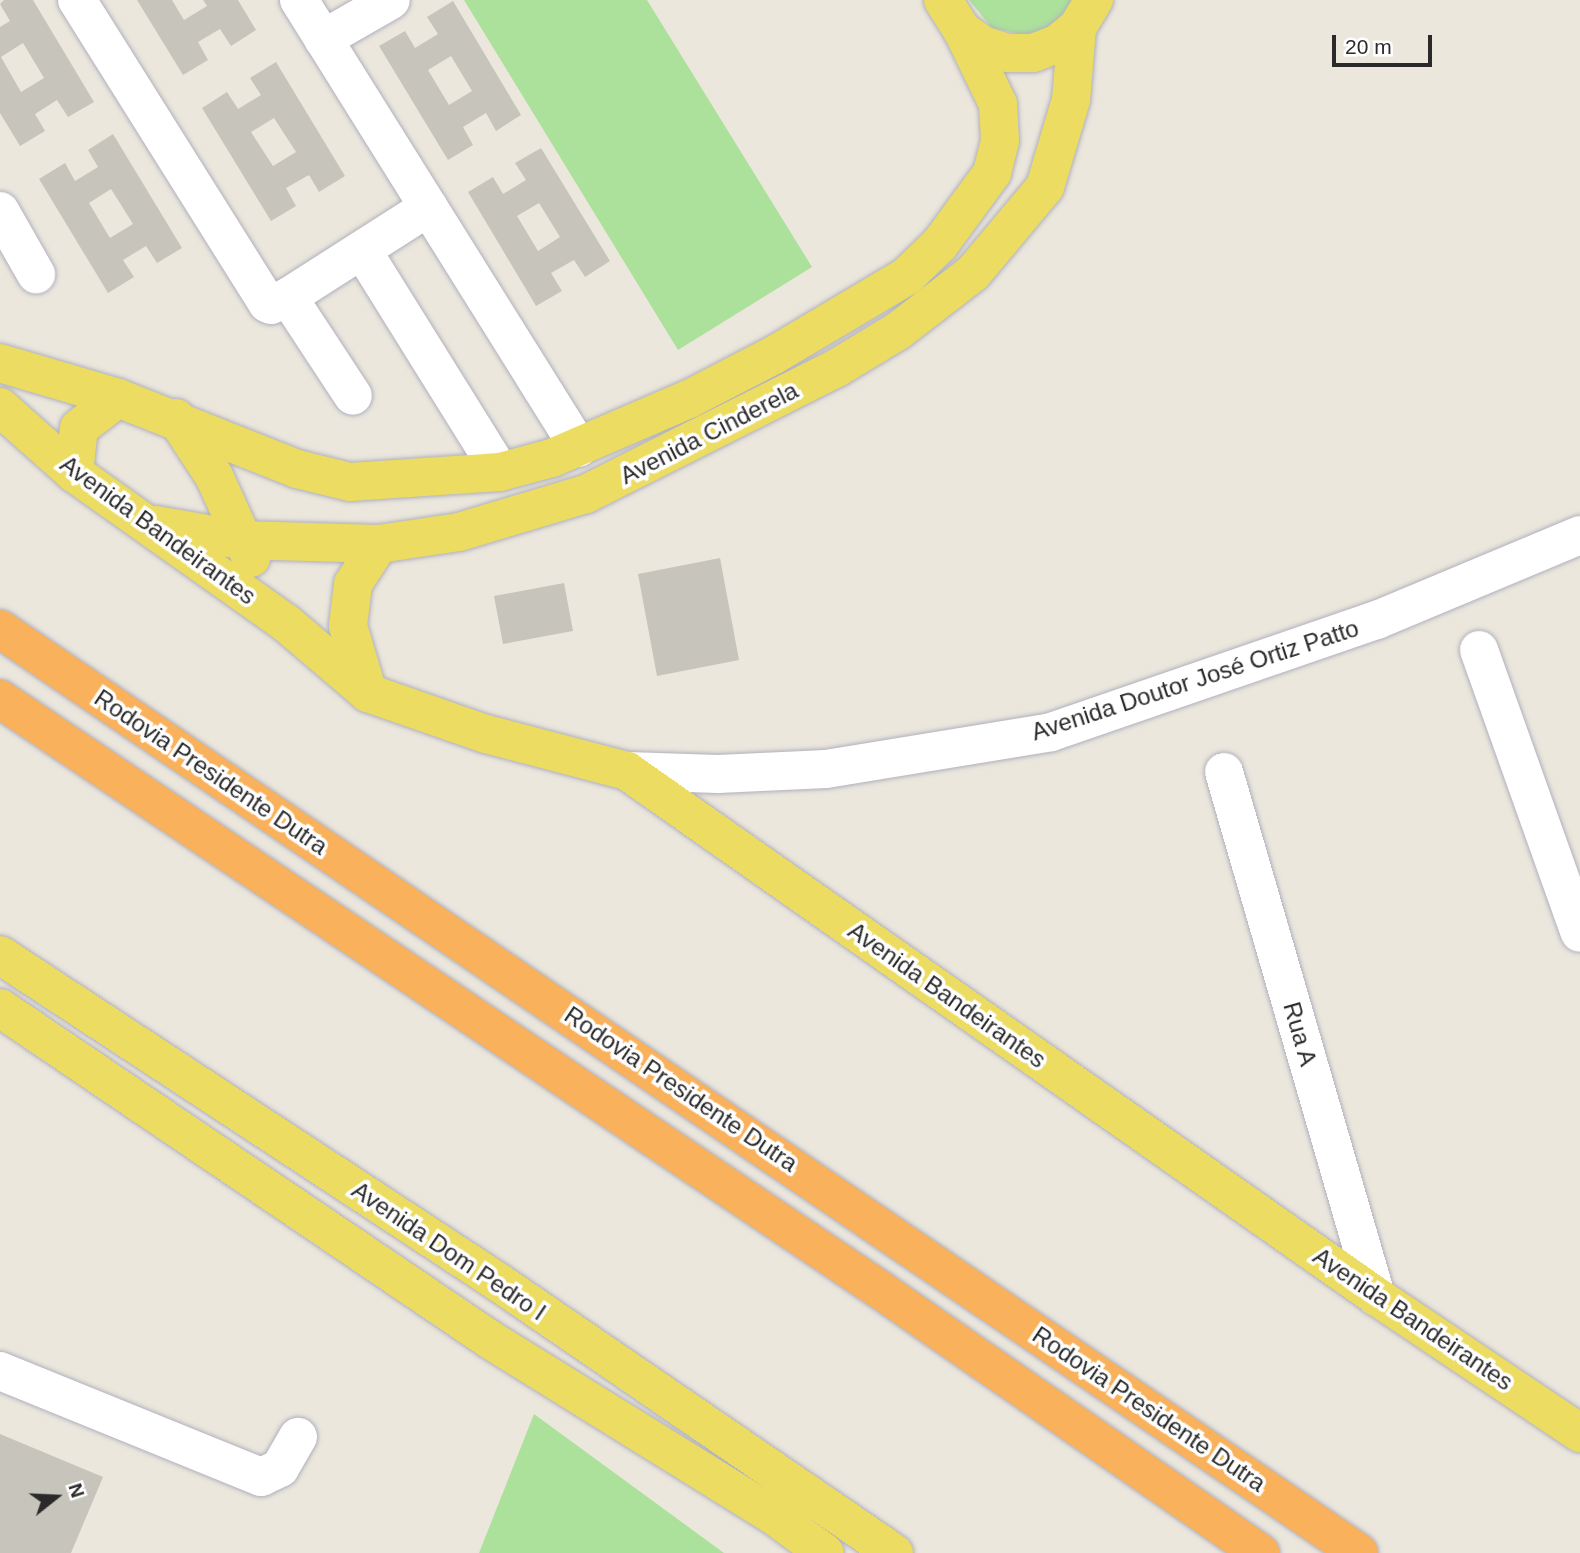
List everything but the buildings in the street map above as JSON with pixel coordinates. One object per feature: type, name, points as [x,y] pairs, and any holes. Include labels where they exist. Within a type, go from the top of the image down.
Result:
[{"type":"highway","name":"Rodovia Presidente Dutra","points":[[0,629],[1359,1553]]},
{"type":"highway","points":[[0,699],[879,1289],[1260,1553]]},
{"type":"main road","points":[[952,15],[983,45],[1007,53],[1032,52],[1057,44],[1086,14]]},
{"type":"main road","name":"Avenida Cinderela","points":[[147,524],[241,540],[379,544],[458,532],[586,494],[738,421],[898,331],[972,273],[1045,187],[1071,100],[1086,14]]},
{"type":"main road","name":"Avenida Cinderela","points":[[176,418],[297,469],[349,482],[500,472],[579,448],[688,399],[842,318],[907,276],[940,244],[992,173],[1000,141],[998,104],[952,15]]},
{"type":"main road","points":[[0,363],[176,418]]},
{"type":"main road","points":[[75,473],[79,428],[118,398]]},
{"type":"main road","name":"Avenida Bandeirantes","points":[[0,407],[75,473],[286,623],[368,693],[486,734],[627,771],[1376,1296],[1580,1433]]},
{"type":"main road","name":"Avenida Bandeirantes","points":[[176,418],[214,476],[241,540],[286,623]]},
{"type":"main road","points":[[368,693],[348,626],[353,584],[379,544]]},
{"type":"main road","name":"Avenida Dom Pedro I","points":[[0,955],[498,1282],[894,1553]]},
{"type":"main road","name":"Avenida Dom Pedro I","points":[[0,1009],[489,1339],[773,1515],[825,1553]]},
{"type":"street","points":[[77,0],[267,303],[271,305],[288,297],[429,207]]},
{"type":"street","points":[[299,0],[579,448]]},
{"type":"street","points":[[323,39],[391,0]]},
{"type":"street","points":[[0,211],[36,274]]},
{"type":"street","points":[[362,250],[500,472]]},
{"type":"street","points":[[288,297],[353,396]]},
{"type":"street","name":"Avenida Doutor José Ortiz Patto","points":[[627,771],[718,774],[826,769],[1051,732],[1377,620],[1580,535]]},
{"type":"street","points":[[1479,650],[1580,933]]},
{"type":"street","name":"Rua A","points":[[1224,772],[1376,1296]]},
{"type":"street","points":[[0,1371],[261,1477],[280,1468],[298,1437]]},
{"type":"green space","points":[[464,0],[647,0],[812,267],[678,350]]},
{"type":"green space","points":[[969,0],[1075,0],[1048,31],[1029,36],[992,28]]},
{"type":"green space","points":[[534,1414],[724,1553],[479,1553]]}]
